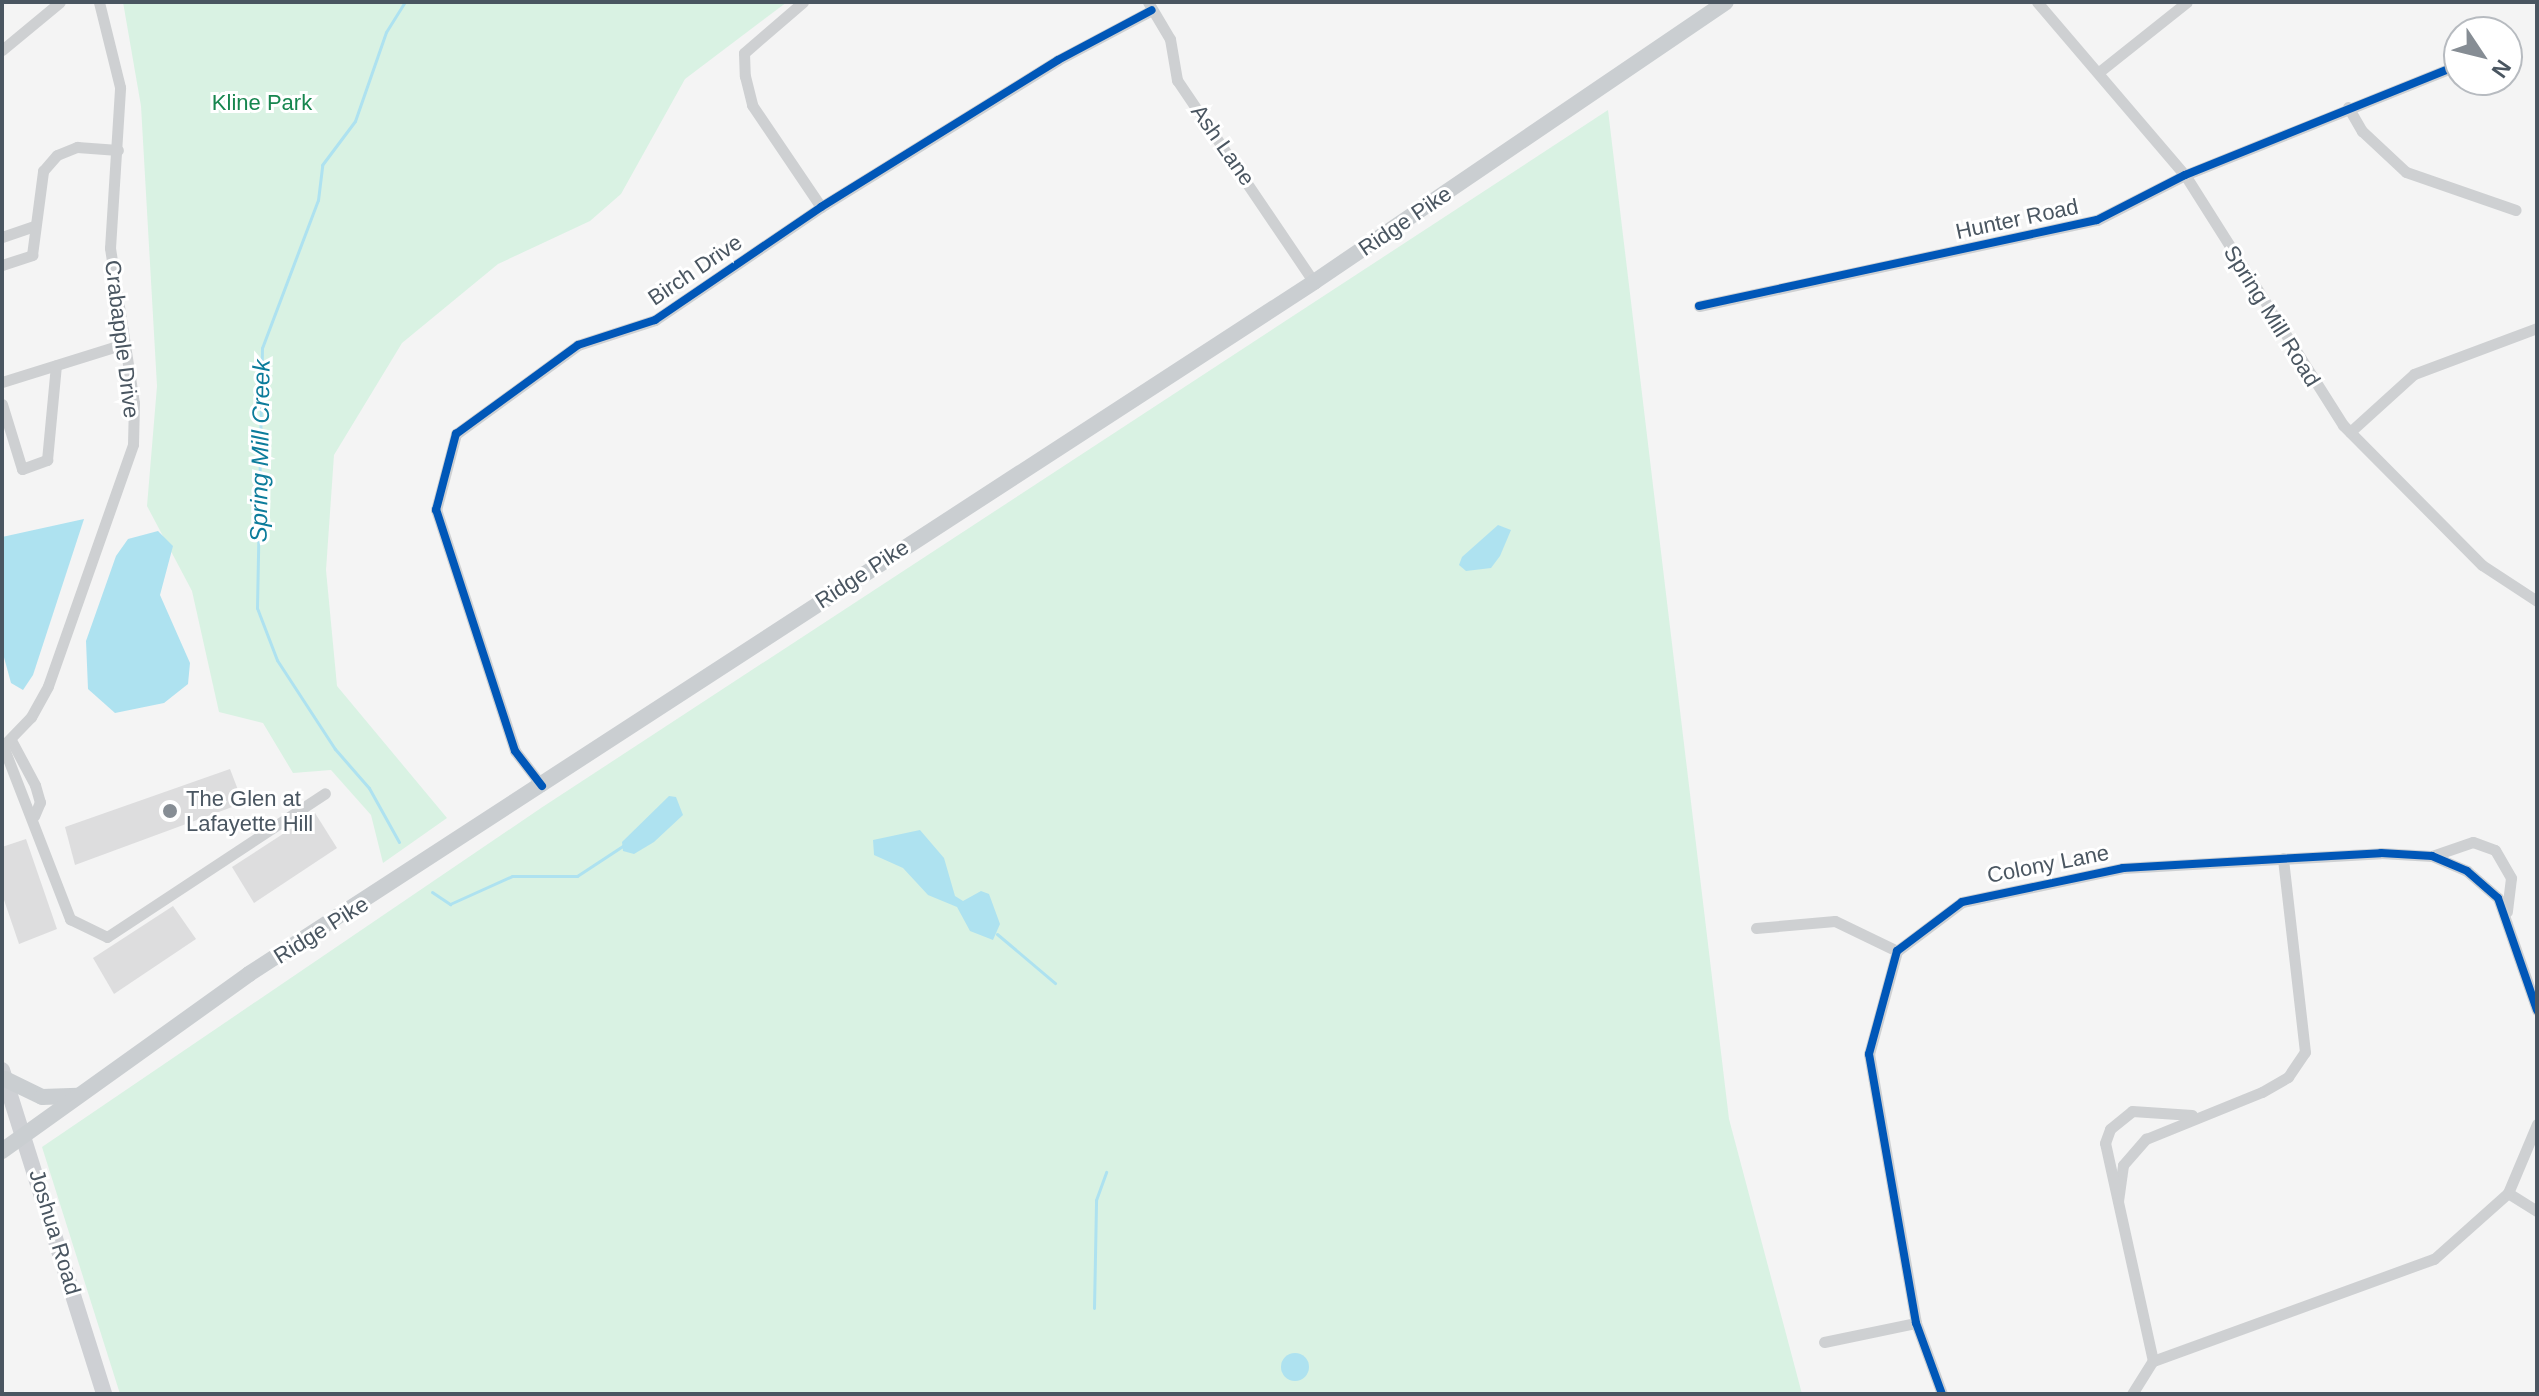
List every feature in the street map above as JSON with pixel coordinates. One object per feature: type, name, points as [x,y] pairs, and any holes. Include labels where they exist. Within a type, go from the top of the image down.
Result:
[{"type":"main road","name":"Ridge Pike","points":[[2,1151],[249,974],[1314,282],[1726,2]]},
{"type":"main road","points":[[4,1075],[42,1097],[80,1096]]},
{"type":"main road","name":"Joshua Road","points":[[4,1075],[104,1394]]},
{"type":"street","points":[[2,50],[60,2]]},
{"type":"street","name":"Crabapple Drive","points":[[5,744],[48,686],[133,444],[134,403],[121,345],[110,248],[120,87],[99,2]]},
{"type":"street","points":[[803,2],[744,53],[745,76],[752,105],[821,207]]},
{"type":"street","name":"Spring Mill Road","points":[[2037,2],[2185,175],[2350,432],[2482,565],[2537,601]]},
{"type":"street","points":[[2099,72],[2187,2]]},
{"type":"street","name":"Birch Drive","points":[[542,786],[515,751],[436,510],[456,434],[472,417],[578,345],[655,320],[821,207],[1150,6]]},
{"type":"street","name":"Ash Lane","points":[[1150,6],[1170,39],[1177,80],[1314,282]]},
{"type":"street","name":"Hunter Road","points":[[1699,306],[2097,220],[2185,175],[2443,71]]},
{"type":"street","points":[[2348,107],[2362,131],[2406,172],[2516,210]]},
{"type":"street","points":[[2,265],[32,255],[43,171],[57,155],[77,147],[118,150]]},
{"type":"street","points":[[2,237],[34,226]]},
{"type":"street","points":[[2350,432],[2414,374],[2537,328]]},
{"type":"street","points":[[2,382],[121,345]]},
{"type":"street","points":[[2,404],[22,469],[47,460],[56,365]]},
{"type":"street","points":[[5,744],[32,779],[40,802],[34,816]]},
{"type":"street","points":[[5,744],[70,919],[107,937],[325,793]]},
{"type":"street","points":[[20,786],[32,779]]},
{"type":"street","name":"Colony Lane","points":[[1897,951],[1962,902],[1992,892],[2123,868],[2283,858],[2432,856],[2473,842],[2495,850],[2511,878],[2507,913]]},
{"type":"street","name":"Colony Lane","points":[[2432,856],[2485,883],[2507,913],[2537,1010]]},
{"type":"street","points":[[2118,1201],[2123,1165],[2133,1151],[2168,1125],[2288,1077],[2305,1052],[2283,858]]},
{"type":"street","points":[[1756,928],[1835,921],[1897,951],[1869,1054],[1916,1323],[1942,1394]]},
{"type":"street","points":[[2153,1361],[2107,1164],[2110,1129],[2147,1107],[2195,1115]]},
{"type":"street","points":[[2132,1394],[2153,1361],[2434,1259],[2508,1193],[2537,1124]]},
{"type":"street","points":[[2508,1193],[2537,1211]]},
{"type":"street","points":[[1824,1342],[1916,1323]]},
{"type":"green space","name":"Kline Park","points":[[123,2],[787,2],[685,79],[621,194],[590,221],[498,264],[402,343],[334,455],[326,570],[337,686],[447,818],[383,863],[371,815],[331,770],[293,773],[263,723],[219,712],[192,591],[147,506],[157,386],[141,106]]},
{"type":"green space","points":[[1608,110],[1729,1119],[1802,1394],[120,1394],[42,1147],[541,808]]},
{"type":"water","points":[[84,519],[33,675],[23,690],[11,683],[2,650],[2,537]]},
{"type":"water","points":[[1498,525],[1511,530],[1500,556],[1491,568],[1466,571],[1459,565],[1462,557]]},
{"type":"water","points":[[158,531],[173,546],[160,595],[190,663],[188,684],[164,703],[115,713],[88,689],[86,641],[116,556],[128,539]]},
{"type":"water","points":[[669,796],[676,797],[683,815],[654,842],[634,854],[623,851],[622,842]]},
{"type":"water","points":[[920,830],[944,858],[955,896],[963,901],[981,891],[989,894],[1000,924],[993,940],[970,931],[957,907],[928,895],[903,868],[874,855],[873,840]]},
{"type":"water","points":[[1295,1353],[1305,1357],[1309,1367],[1305,1377],[1295,1381],[1285,1377],[1281,1367],[1285,1357]]},
{"type":"building","name":"The Glen at Lafayette Hill","points":[[230,769],[243,803],[75,865],[65,827]]},
{"type":"building","name":"The Glen at Lafayette Hill","points":[[315,813],[337,848],[254,903],[232,867]]},
{"type":"building","points":[[26,839],[57,929],[19,944],[2,894],[2,847]]},
{"type":"building","points":[[173,906],[196,939],[114,994],[93,958]]},
{"type":"waterway","name":"Spring Mill Creek","points":[[399,842],[369,788],[335,749],[277,660],[257,608],[262,348],[318,200],[322,165],[355,121],[386,32],[405,2]]},
{"type":"waterway","name":"Spring Mill Creek","points":[[432,892],[450,904],[512,876],[577,876],[624,845]]},
{"type":"waterway","name":"Spring Mill Creek","points":[[997,934],[1055,983]]},
{"type":"waterway","name":"Spring Mill Creek","points":[[1094,1308],[1096,1200],[1106,1172]]},
{"type":"cycle path","points":[[542,786],[515,751],[436,510],[456,434],[578,345],[655,320],[821,207],[1058,60],[1152,10]]},
{"type":"cycle path","points":[[1699,306],[2097,220],[2185,175],[2443,71]]},
{"type":"cycle path","points":[[1942,1394],[1916,1323],[1869,1054],[1897,951],[1962,902],[2123,868],[2381,853],[2432,856],[2467,871],[2498,898],[2537,1010]]},
{"type":"place","name":"The Glen at Lafayette Hill","points":[[170,811]]}]
